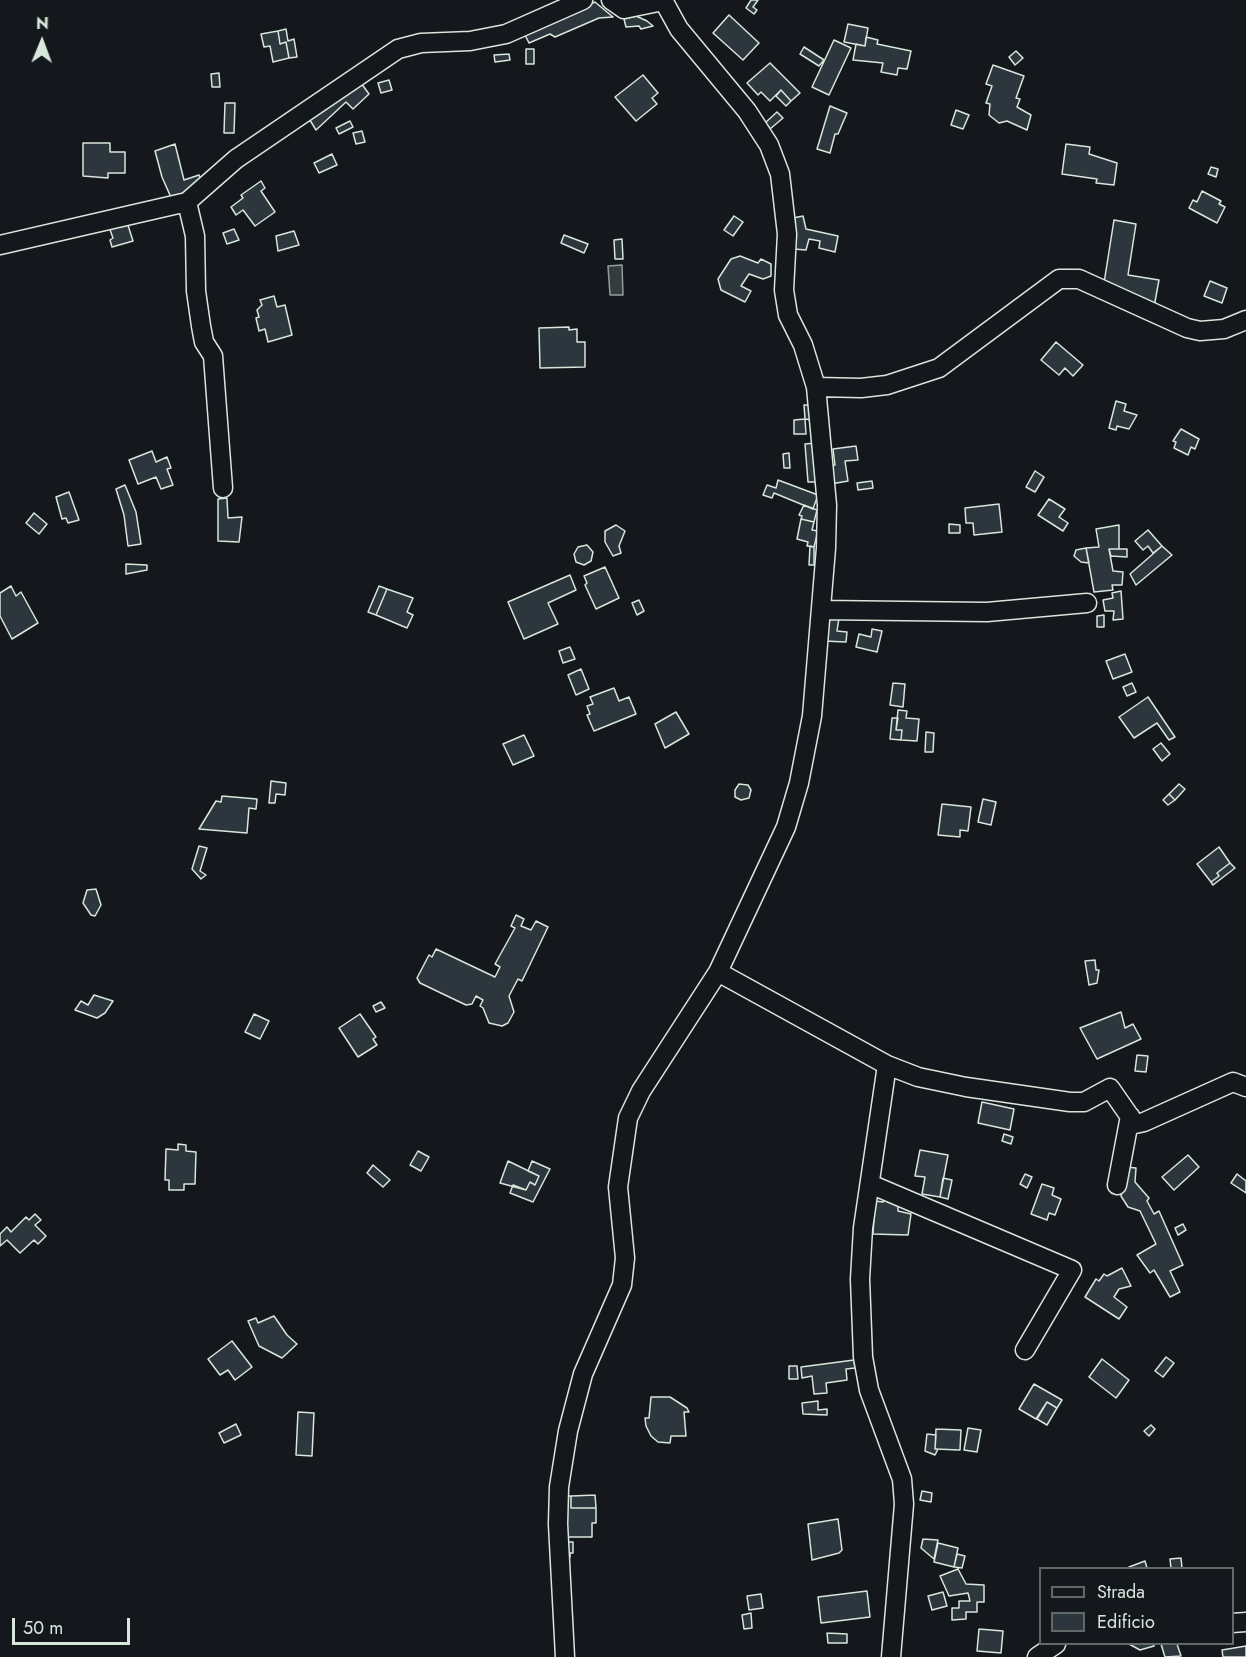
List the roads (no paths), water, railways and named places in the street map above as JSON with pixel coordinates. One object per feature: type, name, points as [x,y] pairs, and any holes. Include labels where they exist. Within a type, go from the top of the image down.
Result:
[{"type":"street","points":[[0,245],[187,202],[236,159],[398,49],[422,43],[470,41],[506,34],[583,0]]},
{"type":"street","points":[[566,1657],[558,1524],[559,1486],[568,1431],[583,1374],[622,1285],[624,1258],[618,1187],[628,1118],[641,1091],[718,972],[786,827],[799,783],[812,716],[827,505],[816,387],[803,345],[788,315],[784,290],[787,234],[784,198],[780,174],[769,145],[747,111],[678,29],[663,1],[624,9],[611,0]]},
{"type":"street","points":[[187,202],[195,236],[201,326],[204,342],[213,356],[223,488]]},
{"type":"street","points":[[816,387],[861,388],[887,385],[939,368],[1059,279],[1079,279],[1200,331],[1224,329],[1246,320]]},
{"type":"street","points":[[821,610],[987,612],[1087,603]]},
{"type":"street","points":[[718,972],[888,1065],[918,1077],[966,1087],[1070,1102],[1084,1102],[1110,1088],[1135,1124],[1233,1082],[1246,1087]]},
{"type":"street","points":[[888,1065],[863,1228],[860,1279],[863,1357],[869,1390],[902,1479],[904,1504],[891,1657]]},
{"type":"street","points":[[1117,1185],[1130,1116]]},
{"type":"street","points":[[870,1184],[1072,1270],[1025,1350]]},
{"type":"street","points":[[1037,1657],[1055,1645]]}]
